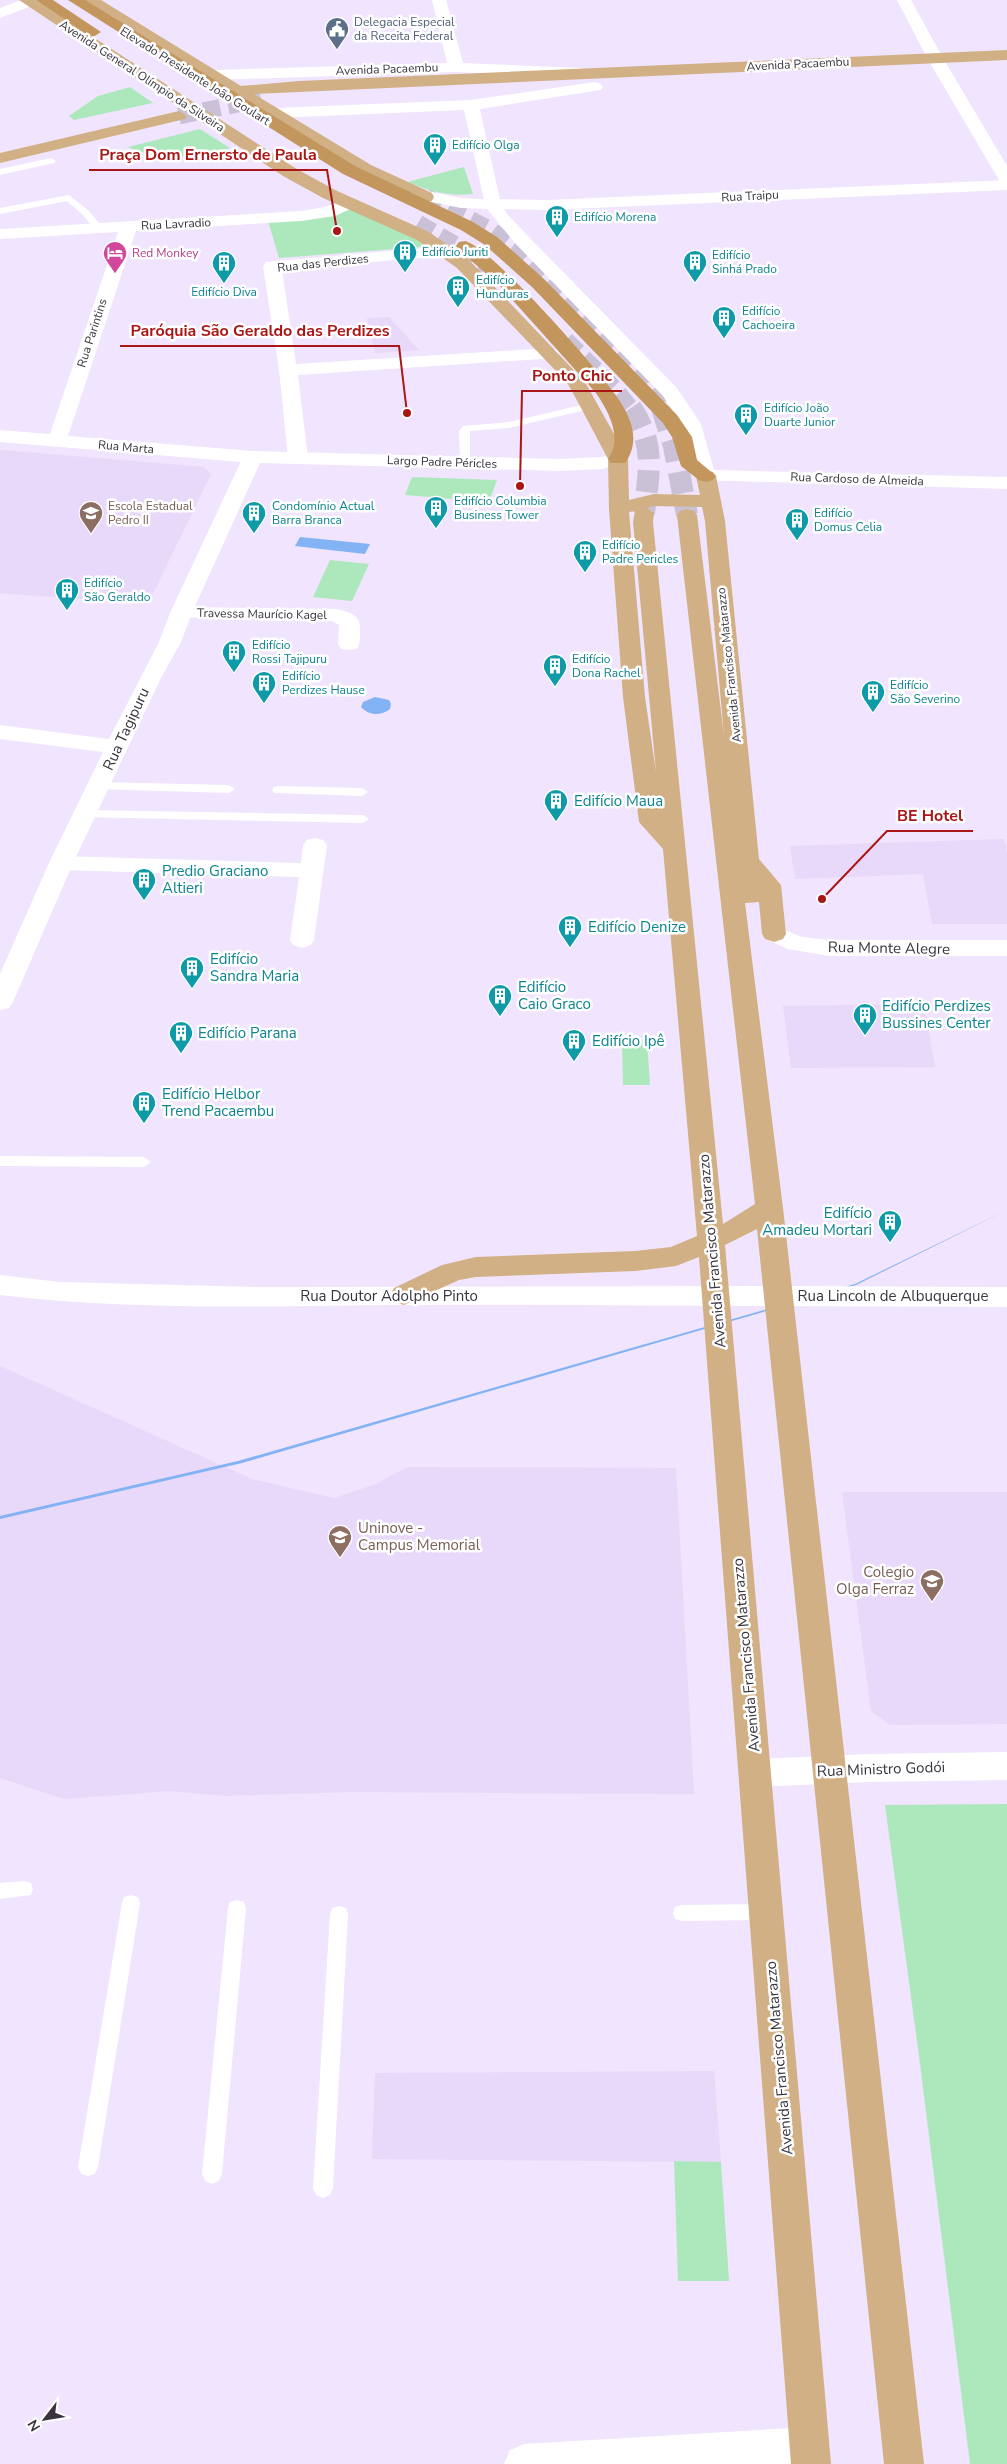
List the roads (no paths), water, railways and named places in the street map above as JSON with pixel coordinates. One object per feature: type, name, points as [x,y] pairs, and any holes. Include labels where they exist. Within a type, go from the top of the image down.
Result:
[{"type":"highway","name":"Elevado Presidente João Goulart","points":[[34,0],[300,160],[454,238],[506,282],[592,377],[614,407]]},
{"type":"highway","name":"Elevado Presidente João Goulart","points":[[75,0],[349,170],[468,226],[491,242],[538,284],[670,419],[682,437],[688,462],[706,476]]},
{"type":"highway","name":"Avenida Francisco Matarazzo","points":[[614,407],[622,429],[626,449],[618,459]]},
{"type":"main road","name":"Avenida General Olímpio da Silveira","points":[[34,0],[289,172],[354,205],[423,236],[446,251],[463,264],[494,294],[550,354]]},
{"type":"main road","points":[[91,0],[378,176],[422,196]]},
{"type":"main road","name":"Avenida Pacaembu","points":[[261,99],[592,81],[935,58],[1007,55]]},
{"type":"main road","name":"Avenida Pacaembu","points":[[243,90],[289,86],[592,81],[1007,70]]},
{"type":"main road","points":[[0,144],[163,107]]},
{"type":"main road","points":[[0,158],[179,116]]},
{"type":"main road","points":[[354,205],[418,223]]},
{"type":"main road","points":[[550,354],[576,382],[618,459]]},
{"type":"main road","name":"Avenida Francisco Matarazzo","points":[[618,459],[632,509],[637,725],[651,822],[673,846],[711,1241],[811,2455]]},
{"type":"main road","name":"Avenida Francisco Matarazzo","points":[[706,476],[699,505],[735,918],[831,1771],[904,2464]]},
{"type":"main road","points":[[632,509],[654,500],[699,505]]},
{"type":"main road","name":"Avenida Francisco Matarazzo","points":[[699,505],[714,521],[748,861],[751,900],[735,918]]},
{"type":"main road","points":[[748,861],[769,885],[774,934]]},
{"type":"main road","points":[[404,1295],[452,1272],[476,1267],[644,1261],[676,1256],[737,1228],[769,1208]]},
{"type":"street","points":[[0,13],[34,0]]},
{"type":"street","points":[[439,0],[456,67]]},
{"type":"street","points":[[904,0],[935,58],[1007,180]]},
{"type":"street","name":"Avenida Pacaembu","points":[[214,75],[456,67],[592,81]]},
{"type":"street","name":"Avenida Pacaembu","points":[[275,113],[471,105],[592,81]]},
{"type":"street","points":[[471,105],[493,204],[500,216],[670,392],[692,424],[706,476]]},
{"type":"street","name":"Rua Traipu","points":[[493,204],[547,205],[1007,185]]},
{"type":"street","points":[[422,196],[461,203],[493,204]]},
{"type":"street","name":"Rua Lavradio","points":[[0,234],[301,216],[329,212],[354,205]]},
{"type":"street","name":"Rua Parintins","points":[[57,441],[129,226]]},
{"type":"street","name":"Rua das Perdizes","points":[[288,370],[272,266],[446,251]]},
{"type":"street","points":[[298,458],[288,370],[550,354]]},
{"type":"street","name":"Rua Marta","points":[[0,436],[253,457]]},
{"type":"street","name":"Largo Padre Péricles","points":[[253,457],[560,465],[602,463],[618,459]]},
{"type":"street","name":"Rua Tagipuru","points":[[0,1002],[61,863],[118,748],[150,678],[170,642],[181,613],[253,457]]},
{"type":"street","name":"Rua Cardoso de Almeida","points":[[706,476],[1007,483]]},
{"type":"street","name":"Travessa Maurício Kagel","points":[[181,613],[336,616],[350,622],[349,644]]},
{"type":"street","points":[[0,732],[118,748]]},
{"type":"street","points":[[302,940],[315,846]]},
{"type":"street","points":[[61,863],[312,870]]},
{"type":"street","name":"Rua Monte Alegre","points":[[774,934],[797,944],[820,947],[1007,948]]},
{"type":"street","name":"Rua Doutor Adolpho Pinto","points":[[0,1285],[60,1292],[119,1295],[259,1297],[404,1295],[779,1296]]},
{"type":"street","name":"Rua Lincoln de Albuquerque","points":[[779,1296],[1007,1297]]},
{"type":"street","name":"Rua Ministro Godói","points":[[756,1773],[1007,1766]]},
{"type":"street","points":[[524,2464],[811,2455]]},
{"type":"lane","points":[[0,172],[51,161]]},
{"type":"lane","points":[[0,211],[69,198],[86,213],[98,228]]},
{"type":"lane","points":[[465,462],[464,431],[467,428],[509,424],[590,406]]},
{"type":"lane","points":[[99,786],[229,789]]},
{"type":"lane","points":[[278,790],[362,792]]},
{"type":"lane","points":[[85,814],[362,819]]},
{"type":"lane","points":[[0,1161],[144,1162]]},
{"type":"lane","points":[[0,1891],[24,1889]]},
{"type":"lane","points":[[88,2167],[131,1903]]},
{"type":"lane","points":[[212,2174],[237,1908]]},
{"type":"lane","points":[[682,1913],[767,1912]]},
{"type":"lane","points":[[323,2188],[339,1914]]},
{"type":"water","points":[[300,537],[370,544],[365,554],[295,546]]},
{"type":"water","points":[[375,697],[389,700],[391,704],[390,709],[383,713],[375,714],[361,707],[363,702]]},
{"type":"water","points":[[1007,1210],[856,1285],[242,1463],[0,1519],[0,1516],[238,1461],[855,1284]]},
{"type":"tunnel","points":[[179,116],[261,99]]},
{"type":"tunnel","points":[[426,197],[491,230],[517,250],[646,382],[662,410]]},
{"type":"tunnel","points":[[418,223],[461,248],[486,267]]},
{"type":"tunnel","points":[[566,340],[615,389],[632,410]]},
{"type":"tunnel","points":[[631,408],[644,434],[649,459],[644,513]]},
{"type":"tunnel","points":[[662,408],[674,446],[687,515]]},
{"type":"place","name":"Delegacia Especial da Receita Federal","points":[[337,50]]},
{"type":"place","name":"Edifício Olga","points":[[435,166]]},
{"type":"place","name":"Praça Dom Ernersto de Paula","points":[[337,231]]},
{"type":"place","name":"Edifício Morena","points":[[557,238]]},
{"type":"place","name":"Edifício Juriti","points":[[405,273]]},
{"type":"place","name":"Red Monkey","points":[[115,274]]},
{"type":"place","name":"Edifício Sinhá Prado","points":[[695,283]]},
{"type":"place","name":"Edifício Diva","points":[[224,284]]},
{"type":"place","name":"Edifício Hunduras","points":[[458,308]]},
{"type":"place","name":"Edifício Cachoeira","points":[[724,339]]},
{"type":"place","name":"Paróquia São Geraldo das Perdizes","points":[[407,413]]},
{"type":"place","name":"Edifício João Duarte Junior","points":[[746,436]]},
{"type":"place","name":"Ponto Chic","points":[[520,486]]},
{"type":"place","name":"Edifício Columbia Business Tower","points":[[436,529]]},
{"type":"place","name":"Escola Estadual Pedro II","points":[[91,534]]},
{"type":"place","name":"Condomínio Actual Barra Branca","points":[[254,534]]},
{"type":"place","name":"Edifício Domus Celia","points":[[797,541]]},
{"type":"place","name":"Edifício Padre Pericles","points":[[585,573]]},
{"type":"place","name":"Edifício São Geraldo","points":[[67,611]]},
{"type":"place","name":"Edifício Rossi Tajipuru","points":[[234,673]]},
{"type":"place","name":"Edifício Dona Rachel","points":[[555,687]]},
{"type":"place","name":"Edifício Perdizes Hause","points":[[264,704]]},
{"type":"place","name":"Edifício São Severino","points":[[873,713]]},
{"type":"place","name":"Edifício Maua","points":[[556,822]]},
{"type":"place","name":"BE Hotel","points":[[822,899]]},
{"type":"place","name":"Predio Graciano Altieri","points":[[144,901]]},
{"type":"place","name":"Edifício Denize","points":[[570,948]]},
{"type":"place","name":"Edifício Sandra Maria","points":[[192,989]]},
{"type":"place","name":"Edifício Caio Graco","points":[[500,1017]]},
{"type":"place","name":"Edifício Perdizes Bussines Center","points":[[865,1036]]},
{"type":"place","name":"Edifício Parana","points":[[181,1054]]},
{"type":"place","name":"Edifício Ipê","points":[[574,1062]]},
{"type":"place","name":"Edifício Helbor Trend Pacaembu","points":[[144,1124]]},
{"type":"place","name":"Edifício Amadeu Mortari","points":[[890,1243]]},
{"type":"place","name":"Uninove - Campus Memorial","points":[[340,1558]]},
{"type":"place","name":"Colegio Olga Ferraz","points":[[932,1602]]}]
